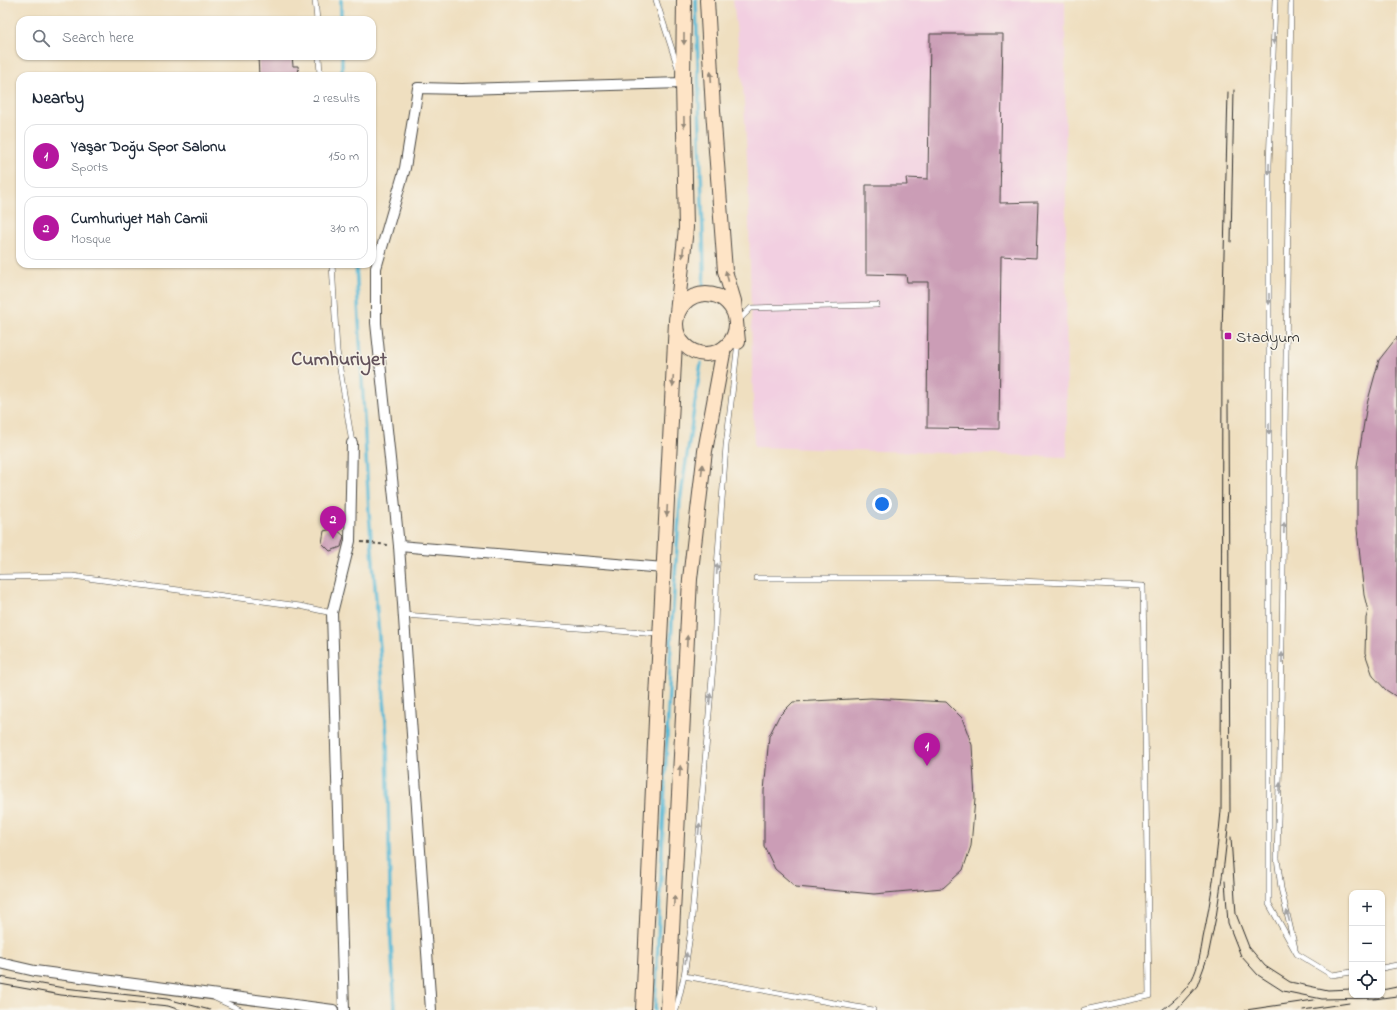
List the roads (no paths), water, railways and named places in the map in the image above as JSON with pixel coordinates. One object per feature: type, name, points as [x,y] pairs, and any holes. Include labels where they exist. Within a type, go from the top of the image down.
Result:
[{"type":"street","points":[[643,1010],[676,322],[686,228],[683,83],[684,0]]},
{"type":"street","points":[[707,0],[713,110],[725,271],[734,301],[738,342]]},
{"type":"street","points":[[431,1010],[399,546],[376,323],[376,268],[405,168],[418,88],[462,89],[683,83]]},
{"type":"street","points":[[668,1010],[690,579],[705,451],[724,348],[732,337],[736,323],[734,313],[722,298],[712,294],[702,294],[692,297],[684,304],[679,312],[676,322],[679,336],[688,347],[696,352],[715,352],[724,348]]},
{"type":"street","points":[[344,1010],[332,614],[350,541],[352,443]]},
{"type":"street","points":[[399,546],[664,568]]},
{"type":"street","points":[[0,963],[35,971],[333,1010]]},
{"type":"lane","points":[[314,0],[316,16]]},
{"type":"lane","points":[[656,0],[683,83]]},
{"type":"lane","points":[[1275,0],[1268,165],[1269,904],[1297,954],[1332,975],[1349,972]]},
{"type":"lane","points":[[1291,0],[1281,720],[1277,858],[1281,888],[1297,954]]},
{"type":"lane","points":[[319,60],[320,72]]},
{"type":"lane","points":[[332,268],[337,351],[352,443]]},
{"type":"lane","points":[[736,323],[751,308],[877,305]]},
{"type":"lane","points":[[676,1010],[684,976],[692,920],[714,654],[717,567],[726,446],[738,342]]},
{"type":"lane","points":[[0,577],[72,576],[300,606],[332,614]]},
{"type":"lane","points":[[756,578],[939,578],[1143,586],[1150,996],[1084,1010]]},
{"type":"lane","points":[[404,615],[660,635]]},
{"type":"lane","points":[[1385,967],[1397,965]]},
{"type":"lane","points":[[684,976],[873,1010]]},
{"type":"lane","points":[[205,993],[241,1010]]},
{"type":"waterway","points":[[341,0],[341,16]]},
{"type":"waterway","points":[[696,0],[704,267],[703,287]]},
{"type":"waterway","points":[[342,60],[342,72]]},
{"type":"waterway","points":[[356,268],[369,512],[387,736],[391,942],[395,1010]]},
{"type":"waterway","points":[[655,1010],[672,622],[680,502],[701,363]]},
{"type":"tram line","points":[[1231,242],[1234,90]]},
{"type":"tram line","points":[[1162,1010],[1186,988],[1198,965],[1212,891],[1221,811],[1222,335],[1228,92]]},
{"type":"tram line","points":[[1176,1010],[1197,986],[1208,956],[1216,917],[1230,811],[1228,401]]},
{"type":"tram line","points":[[1231,837],[1236,914],[1249,947],[1265,966],[1290,982],[1328,990],[1349,989]]},
{"type":"tram line","points":[[1225,881],[1228,923],[1241,956],[1258,975],[1283,991],[1322,999],[1379,998]]},
{"type":"tram line","points":[[0,977],[64,988],[167,999],[210,1010]]},
{"type":"tram line","points":[[0,984],[61,995],[168,1006],[180,1010]]},
{"type":"tram line","points":[[1385,989],[1397,987]]},
{"type":"tram line","points":[[1374,999],[1397,996]]},
{"type":"tram line","points":[[1246,1010],[1314,1000]]},
{"type":"tram line","points":[[1303,1010],[1349,1003]]},
{"type":"place","name":"Stadyum","points":[[1228,336]]},
{"type":"place","name":"Cumhuriyet Mah Camii","points":[[333,539]]},
{"type":"place","name":"Yaşar Doğu Spor Salonu","points":[[927,766]]},
{"type":"district","name":"Cumhuriyet","points":[[339,358]]}]
